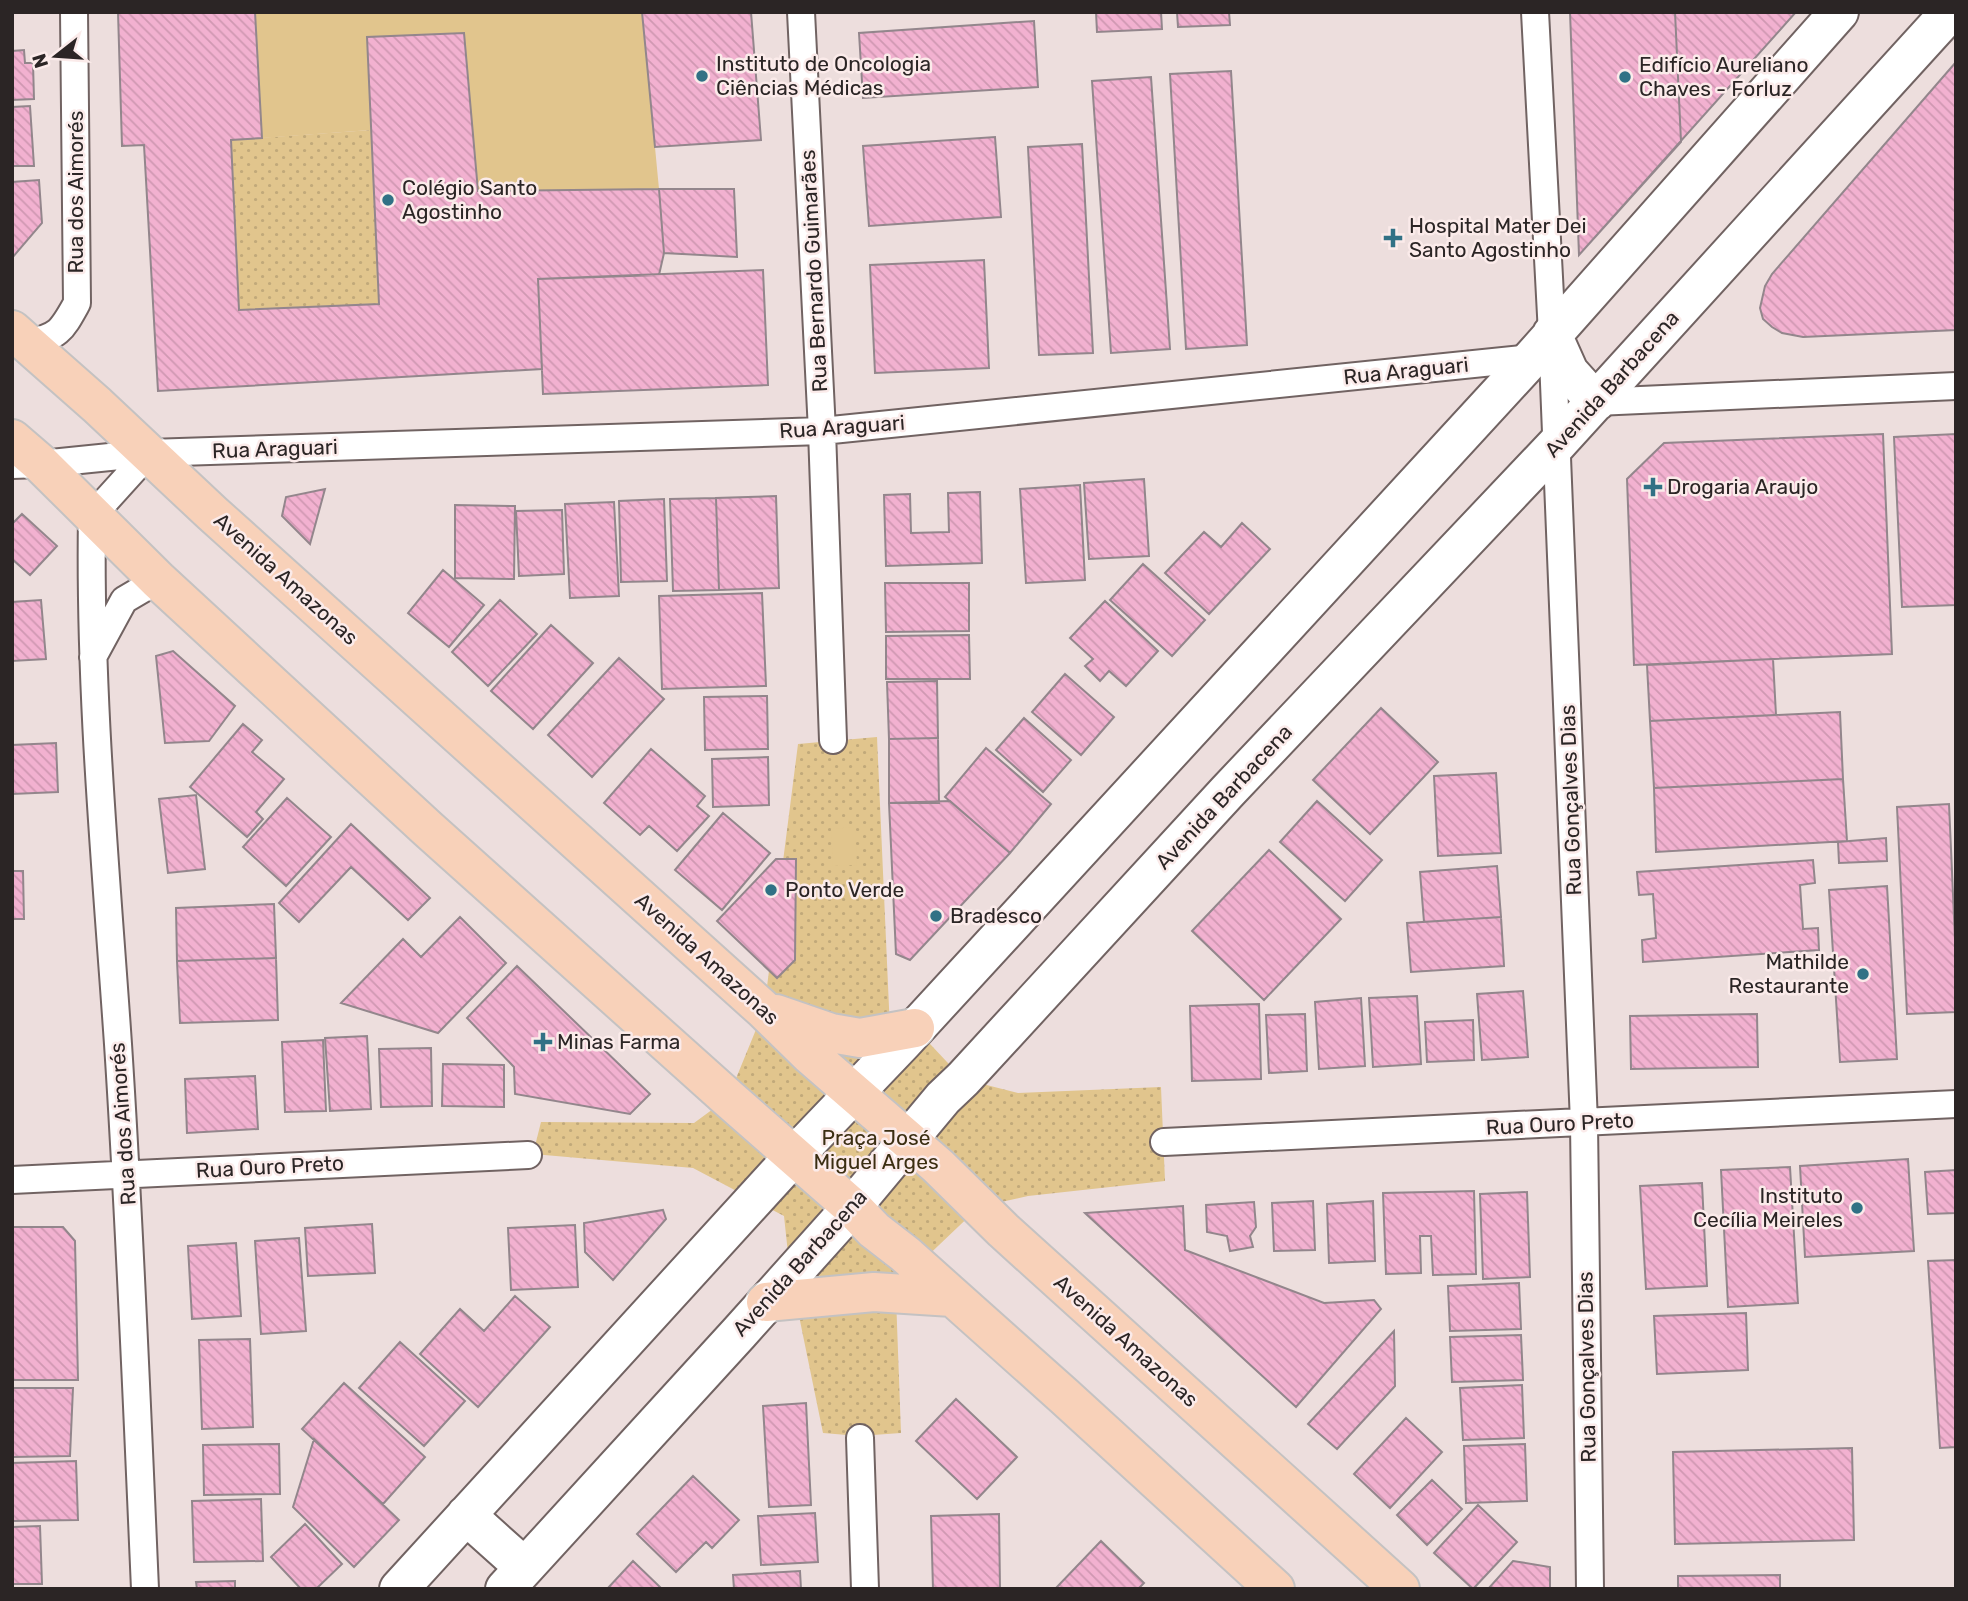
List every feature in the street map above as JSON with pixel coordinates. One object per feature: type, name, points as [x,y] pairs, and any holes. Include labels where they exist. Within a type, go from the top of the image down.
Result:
[{"type":"main road","points":[[399,1589],[794,1156],[1542,346],[1839,12]]},
{"type":"main road","name":"Avenida Barbacena","points":[[514,1578],[852,1207],[943,1098],[1228,791],[1556,445],[1950,12]]},
{"type":"main road","name":"Avenida Amazonas","points":[[20,336],[1401,1589]]},
{"type":"main road","points":[[1542,346],[1596,401]]},
{"type":"main road","points":[[12,439],[27,465],[92,516],[428,829],[852,1207],[874,1230],[953,1297],[1275,1589]]},
{"type":"main road","points":[[764,1010],[831,1033],[860,1038],[915,1028]]},
{"type":"main road","points":[[766,1302],[874,1292],[953,1297]]},
{"type":"main road","points":[[466,1516],[514,1578]]},
{"type":"street","name":"Rua dos Aimorés","points":[[20,336],[48,339],[63,327],[77,303],[74,12]]},
{"type":"street","name":"Rua Bernardo Guimarães","points":[[801,12],[822,431],[833,740]]},
{"type":"street","name":"Rua Gonçalves Dias","points":[[1535,12],[1542,346],[1556,445],[1584,1123],[1590,1589]]},
{"type":"street","name":"Rua Araguari","points":[[27,465],[149,453],[822,431],[1542,346]]},
{"type":"street","points":[[1596,401],[1956,386]]},
{"type":"street","points":[[92,516],[149,453]]},
{"type":"street","name":"Rua dos Aimorés","points":[[92,516],[92,659],[127,1174],[145,1589]]},
{"type":"street","points":[[92,659],[124,600],[158,580]]},
{"type":"street","name":"Rua Ouro Preto","points":[[1164,1142],[1956,1104]]},
{"type":"street","name":"Rua Ouro Preto","points":[[12,1180],[528,1155]]},
{"type":"street","points":[[860,1438],[865,1589]]},
{"type":"green space","points":[[255,12],[642,12],[659,189],[478,191],[464,33],[367,37],[371,130],[262,138]]},
{"type":"green space","points":[[371,130],[379,304],[239,310],[231,140]]},
{"type":"green space","name":"Praça José Miguel Arges","points":[[877,737],[890,1030],[915,1028],[963,1079],[1018,1093],[1161,1087],[1165,1181],[1028,1196],[979,1207],[918,1265],[896,1297],[901,1433],[859,1436],[823,1433],[790,1272],[784,1216],[693,1168],[533,1154],[541,1122],[694,1123],[728,1098],[764,1010],[798,744]]},
{"type":"green space","points":[[855,827],[857,865],[833,866],[831,829]]},
{"type":"building","name":"Colégio Santo Agostinho","points":[[118,12],[255,12],[262,138],[231,140],[239,310],[379,304],[367,37],[464,33],[478,191],[659,189],[664,253],[659,275],[538,279],[542,369],[158,391],[144,145],[122,146]]},
{"type":"building","name":"Instituto de Oncologia Ciências Médicas","points":[[642,12],[751,12],[761,140],[655,147]]},
{"type":"building","points":[[1096,12],[1161,12],[1162,29],[1097,32]]},
{"type":"building","points":[[1177,12],[1229,12],[1230,25],[1178,27]]},
{"type":"building","name":"Edifício Aureliano Chaves - Forluz","points":[[1570,12],[1675,12],[1681,142],[1579,255]]},
{"type":"building","name":"Edifício Aureliano Chaves - Forluz","points":[[1570,12],[1796,12],[1579,255]]},
{"type":"building","points":[[1034,21],[1038,87],[863,98],[859,33]]},
{"type":"building","points":[[24,50],[25,63],[33,63],[34,99],[12,100],[12,51]]},
{"type":"building","points":[[1956,62],[1956,330],[1803,337],[1782,333],[1772,327],[1763,319],[1760,308],[1765,286],[1772,274]]},
{"type":"building","points":[[1231,71],[1247,345],[1186,349],[1170,74]]},
{"type":"building","points":[[1151,77],[1170,349],[1111,353],[1092,81]]},
{"type":"building","points":[[30,106],[34,166],[12,166],[12,107]]},
{"type":"building","points":[[995,137],[1001,217],[869,226],[863,146]]},
{"type":"building","points":[[1082,144],[1093,353],[1039,355],[1028,147]]},
{"type":"building","points":[[39,180],[42,223],[12,258],[12,182]]},
{"type":"building","points":[[659,189],[734,189],[737,257],[664,253]]},
{"type":"building","points":[[984,260],[989,368],[875,373],[870,265]]},
{"type":"building","points":[[763,270],[768,385],[543,394],[538,279]]},
{"type":"building","points":[[1883,434],[1892,654],[1634,665],[1627,479],[1664,443]]},
{"type":"building","points":[[1956,434],[1956,605],[1902,607],[1894,437]]},
{"type":"building","points":[[1144,479],[1149,556],[1089,559],[1084,483]]},
{"type":"building","points":[[1080,485],[1085,580],[1026,583],[1020,489]]},
{"type":"building","points":[[325,489],[310,544],[282,516],[286,497]]},
{"type":"building","points":[[980,492],[982,563],[886,566],[884,495],[910,494],[911,533],[949,532],[948,493]]},
{"type":"building","points":[[776,496],[779,588],[719,590],[716,498]]},
{"type":"building","points":[[716,498],[719,590],[673,591],[670,499]]},
{"type":"building","points":[[664,499],[667,581],[621,582],[619,501]]},
{"type":"building","points":[[614,502],[619,596],[570,598],[565,504]]},
{"type":"building","points":[[455,505],[515,506],[514,579],[455,578]]},
{"type":"building","points":[[562,510],[564,574],[519,576],[516,511]]},
{"type":"building","points":[[22,514],[57,546],[30,575],[12,559],[12,524]]},
{"type":"building","points":[[1242,523],[1270,549],[1209,614],[1165,573],[1204,532],[1221,547]]},
{"type":"building","points":[[1143,564],[1205,620],[1172,656],[1110,600]]},
{"type":"building","points":[[443,570],[484,605],[449,647],[408,613]]},
{"type":"building","points":[[885,583],[969,583],[969,631],[886,632]]},
{"type":"building","points":[[762,593],[766,686],[662,689],[659,596]]},
{"type":"building","points":[[41,600],[46,659],[12,661],[12,602]]},
{"type":"building","points":[[500,600],[537,634],[488,686],[452,652]]},
{"type":"building","points":[[1105,601],[1158,651],[1126,686],[1109,671],[1100,681],[1085,666],[1093,659],[1070,638]]},
{"type":"building","points":[[551,625],[593,663],[533,729],[491,691]]},
{"type":"building","points":[[969,635],[970,679],[886,679],[886,636]]},
{"type":"building","points":[[173,651],[235,706],[209,741],[165,743],[156,656]]},
{"type":"building","points":[[619,658],[664,699],[592,777],[548,735]]},
{"type":"building","points":[[1773,659],[1776,715],[1650,721],[1647,665]]},
{"type":"building","points":[[1065,674],[1114,717],[1081,755],[1032,712]]},
{"type":"building","points":[[937,681],[938,738],[889,739],[887,682]]},
{"type":"building","points":[[767,696],[768,749],[705,750],[704,697]]},
{"type":"building","points":[[1381,708],[1438,762],[1370,834],[1313,780]]},
{"type":"building","points":[[1840,712],[1843,779],[1654,788],[1650,721]]},
{"type":"building","points":[[1024,718],[1071,760],[1043,792],[996,750]]},
{"type":"building","points":[[243,724],[262,740],[252,752],[284,779],[256,812],[263,819],[247,837],[190,787]]},
{"type":"building","points":[[938,738],[939,803],[889,803],[889,739]]},
{"type":"building","points":[[56,743],[58,792],[12,794],[12,745]]},
{"type":"building","points":[[986,748],[1051,804],[1010,853],[945,797]]},
{"type":"building","points":[[651,749],[705,796],[697,806],[709,816],[677,851],[649,826],[640,835],[604,803]]},
{"type":"building","points":[[768,757],[769,805],[713,807],[712,759]]},
{"type":"building","points":[[1496,773],[1501,853],[1438,856],[1434,776]]},
{"type":"building","points":[[1843,779],[1847,841],[1656,852],[1654,788]]},
{"type":"building","points":[[196,795],[205,869],[168,873],[159,799]]},
{"type":"building","points":[[287,798],[331,837],[286,886],[243,847]]},
{"type":"building","points":[[950,801],[1010,853],[910,960],[896,954],[889,803]]},
{"type":"building","points":[[1317,801],[1382,860],[1345,901],[1280,842]]},
{"type":"building","points":[[1949,804],[1956,1012],[1907,1014],[1897,807]]},
{"type":"building","points":[[723,813],[770,853],[722,910],[675,870]]},
{"type":"building","points":[[351,824],[430,898],[408,920],[351,867],[299,922],[279,903]]},
{"type":"building","points":[[1886,838],[1887,861],[1839,863],[1838,842]]},
{"type":"building","points":[[1269,850],[1341,919],[1264,1000],[1192,931]]},
{"type":"building","name":"Ponto Verde","points":[[776,859],[796,859],[795,960],[777,978],[717,921]]},
{"type":"building","points":[[1813,860],[1815,883],[1800,885],[1803,929],[1818,928],[1819,950],[1643,962],[1642,940],[1656,938],[1653,894],[1639,895],[1637,872]]},
{"type":"building","points":[[1497,866],[1501,917],[1424,922],[1420,872]]},
{"type":"building","points":[[12,871],[23,871],[24,919],[12,919]]},
{"type":"building","name":"Mathilde Restaurante","points":[[1887,886],[1897,1059],[1840,1062],[1829,890]]},
{"type":"building","points":[[274,904],[276,958],[177,961],[176,908]]},
{"type":"building","points":[[460,917],[506,963],[438,1033],[341,1003],[403,939],[421,957]]},
{"type":"building","points":[[1501,917],[1504,966],[1411,972],[1407,923]]},
{"type":"building","points":[[276,958],[278,1020],[180,1023],[177,961]]},
{"type":"building","name":"Minas Farma","points":[[517,966],[650,1094],[630,1114],[515,1094],[514,1067],[467,1018]]},
{"type":"building","points":[[1523,991],[1528,1057],[1482,1060],[1477,994]]},
{"type":"building","points":[[1417,996],[1421,1064],[1373,1067],[1369,998]]},
{"type":"building","points":[[1361,998],[1365,1066],[1319,1069],[1315,1002]]},
{"type":"building","points":[[1259,1004],[1261,1079],[1192,1081],[1190,1006]]},
{"type":"building","points":[[1305,1014],[1307,1071],[1269,1073],[1266,1015]]},
{"type":"building","points":[[1757,1014],[1758,1067],[1631,1069],[1630,1016]]},
{"type":"building","points":[[1473,1020],[1474,1060],[1427,1062],[1425,1022]]},
{"type":"building","points":[[367,1036],[371,1109],[330,1111],[325,1038]]},
{"type":"building","points":[[323,1040],[326,1111],[285,1112],[282,1042]]},
{"type":"building","points":[[431,1048],[432,1106],[381,1107],[379,1049]]},
{"type":"building","points":[[443,1064],[504,1065],[504,1107],[442,1106]]},
{"type":"building","points":[[255,1076],[258,1129],[187,1133],[185,1079]]},
{"type":"building","name":"Instituto Cecília Meireles","points":[[1908,1159],[1914,1251],[1805,1257],[1800,1166]]},
{"type":"building","points":[[1790,1167],[1798,1303],[1728,1307],[1721,1170]]},
{"type":"building","points":[[1956,1170],[1956,1213],[1928,1214],[1925,1172]]},
{"type":"building","points":[[1702,1183],[1707,1286],[1646,1289],[1640,1186]]},
{"type":"building","points":[[1474,1191],[1476,1274],[1433,1275],[1431,1236],[1420,1236],[1421,1273],[1386,1274],[1383,1193]]},
{"type":"building","points":[[1527,1192],[1530,1277],[1483,1279],[1480,1194]]},
{"type":"building","points":[[1313,1201],[1315,1250],[1274,1251],[1272,1203]]},
{"type":"building","points":[[1373,1201],[1375,1261],[1329,1263],[1327,1204]]},
{"type":"building","points":[[1254,1202],[1256,1227],[1250,1236],[1253,1247],[1230,1251],[1227,1236],[1207,1232],[1206,1205]]},
{"type":"building","points":[[1183,1206],[1185,1250],[1324,1303],[1374,1300],[1381,1309],[1296,1407],[1085,1213]]},
{"type":"building","points":[[663,1210],[666,1219],[613,1280],[585,1252],[584,1223]]},
{"type":"building","points":[[372,1224],[375,1273],[308,1276],[305,1228]]},
{"type":"building","points":[[575,1225],[578,1287],[511,1290],[508,1228]]},
{"type":"building","points":[[12,1227],[63,1227],[75,1241],[78,1380],[12,1380]]},
{"type":"building","points":[[299,1238],[306,1331],[261,1334],[255,1241]]},
{"type":"building","points":[[236,1243],[241,1316],[192,1319],[188,1246]]},
{"type":"building","points":[[1956,1260],[1956,1447],[1940,1448],[1928,1261]]},
{"type":"building","points":[[1519,1283],[1521,1329],[1450,1331],[1448,1286]]},
{"type":"building","points":[[515,1296],[550,1327],[478,1407],[420,1354],[460,1309],[484,1331]]},
{"type":"building","points":[[1746,1313],[1748,1370],[1657,1374],[1654,1316]]},
{"type":"building","points":[[1394,1331],[1395,1386],[1337,1449],[1308,1424]]},
{"type":"building","points":[[1521,1335],[1523,1380],[1452,1382],[1450,1337]]},
{"type":"building","points":[[250,1339],[253,1427],[202,1429],[199,1340]]},
{"type":"building","points":[[400,1342],[465,1401],[424,1446],[359,1388]]},
{"type":"building","points":[[344,1383],[425,1457],[383,1504],[302,1429]]},
{"type":"building","points":[[1522,1385],[1524,1438],[1463,1440],[1460,1388]]},
{"type":"building","points":[[12,1388],[73,1388],[70,1456],[12,1457]]},
{"type":"building","points":[[956,1399],[1017,1457],[977,1499],[916,1441]]},
{"type":"building","points":[[806,1403],[811,1505],[769,1507],[763,1406]]},
{"type":"building","points":[[1406,1418],[1442,1452],[1390,1508],[1354,1474]]},
{"type":"building","points":[[314,1439],[399,1520],[354,1567],[293,1507]]},
{"type":"building","points":[[279,1444],[280,1494],[204,1495],[203,1445]]},
{"type":"building","points":[[1525,1444],[1527,1501],[1466,1503],[1464,1446]]},
{"type":"building","points":[[1852,1448],[1854,1540],[1675,1544],[1673,1452]]},
{"type":"building","points":[[76,1461],[78,1520],[12,1521],[12,1463]]},
{"type":"building","points":[[693,1476],[739,1520],[712,1548],[706,1542],[676,1572],[637,1534]]},
{"type":"building","points":[[1432,1480],[1462,1509],[1427,1545],[1397,1515]]},
{"type":"building","points":[[261,1499],[263,1561],[194,1562],[192,1501]]},
{"type":"building","points":[[1478,1505],[1517,1542],[1473,1589],[1434,1553]]},
{"type":"building","points":[[815,1513],[818,1562],[761,1565],[758,1516]]},
{"type":"building","points":[[999,1514],[1000,1589],[933,1589],[931,1516]]},
{"type":"building","points":[[305,1524],[342,1564],[316,1589],[301,1589],[271,1557]]},
{"type":"building","points":[[40,1526],[42,1584],[12,1584],[12,1527]]},
{"type":"building","points":[[1101,1541],[1144,1583],[1138,1589],[1055,1589]]},
{"type":"building","points":[[633,1561],[662,1589],[607,1589]]},
{"type":"building","points":[[1513,1561],[1550,1567],[1550,1589],[1488,1589]]},
{"type":"building","points":[[800,1571],[801,1589],[734,1589],[733,1575]]},
{"type":"building","points":[[1780,1575],[1780,1589],[1678,1589],[1678,1576]]},
{"type":"building","points":[[235,1581],[235,1589],[197,1589],[196,1582]]},
{"type":"place","name":"Instituto de Oncologia Ciências Médicas","points":[[702,76]]},
{"type":"place","name":"Edifício Aureliano Chaves - Forluz","points":[[1625,77]]},
{"type":"place","name":"Colégio Santo Agostinho","points":[[388,200]]},
{"type":"place","name":"Hospital Mater Dei Santo Agostinho","points":[[1393,238]]},
{"type":"place","name":"Drogaria Araujo","points":[[1653,487]]},
{"type":"place","name":"Ponto Verde","points":[[771,890]]},
{"type":"place","name":"Bradesco","points":[[936,916]]},
{"type":"place","name":"Mathilde Restaurante","points":[[1863,974]]},
{"type":"place","name":"Minas Farma","points":[[543,1042]]},
{"type":"place","name":"Instituto Cecília Meireles","points":[[1857,1208]]}]
